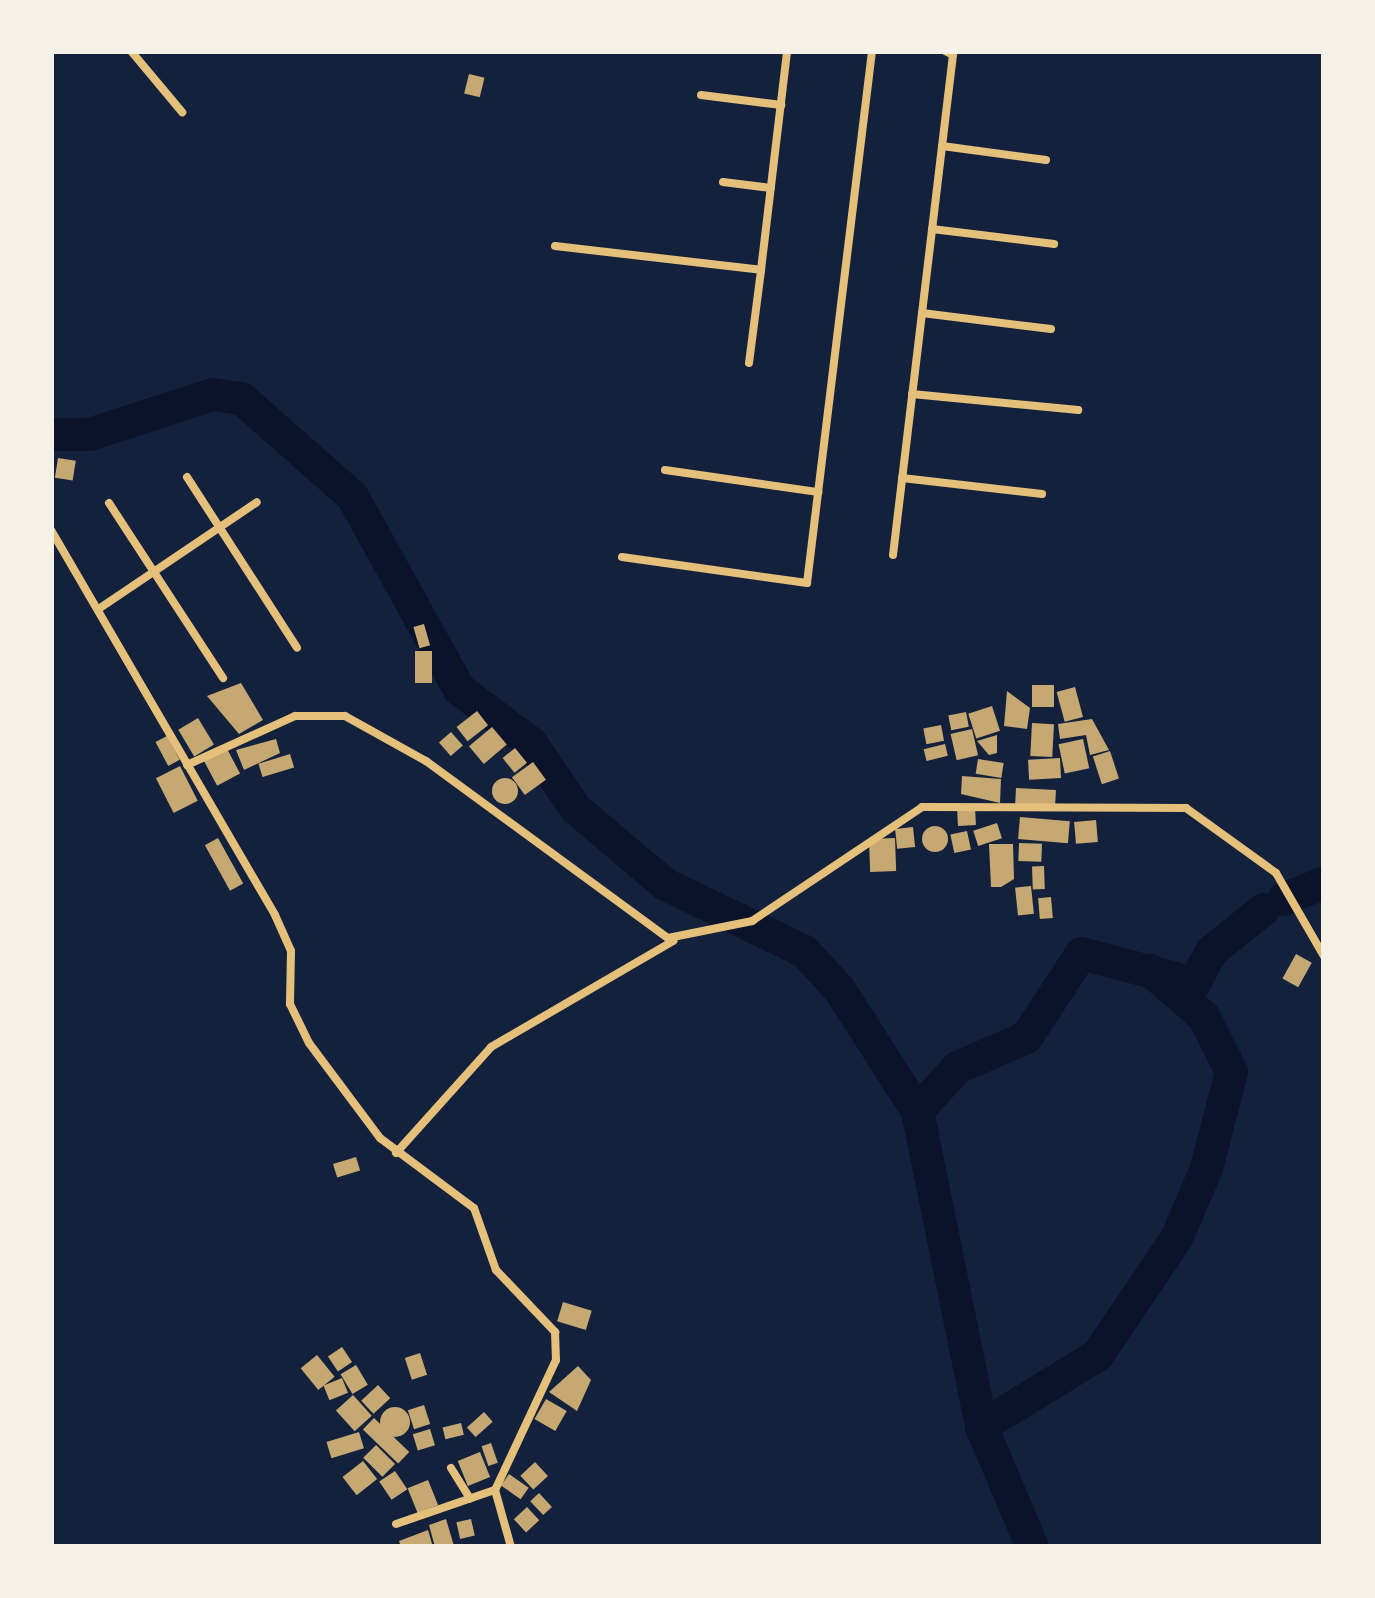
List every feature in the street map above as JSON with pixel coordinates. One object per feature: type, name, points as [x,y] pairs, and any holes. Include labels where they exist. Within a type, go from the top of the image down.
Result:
[{"type":"street","points":[[131,51],[182,112]]},
{"type":"street","points":[[749,363],[787,51]]},
{"type":"street","points":[[622,557],[807,583],[872,51]]},
{"type":"street","points":[[893,555],[953,55],[945,51]]},
{"type":"street","points":[[700,95],[781,105]]},
{"type":"street","points":[[942,146],[1046,160]]},
{"type":"street","points":[[724,182],[771,188]]},
{"type":"street","points":[[932,229],[1054,244]]},
{"type":"street","points":[[555,246],[761,270]]},
{"type":"street","points":[[922,313],[1051,329]]},
{"type":"street","points":[[912,394],[1078,410]]},
{"type":"street","points":[[665,470],[818,492]]},
{"type":"street","points":[[188,478],[297,648]]},
{"type":"street","points":[[902,478],[1042,494]]},
{"type":"street","points":[[100,608],[257,502]]},
{"type":"street","points":[[109,503],[223,678]]},
{"type":"street","points":[[51,530],[285,935],[297,1022],[396,1153],[474,1208],[496,1270],[555,1331],[556,1360],[495,1490],[512,1547]]},
{"type":"street","points":[[187,765],[295,716],[345,716],[426,761],[620,911],[678,938]]},
{"type":"street","points":[[396,1153],[490,1047],[678,938],[747,924],[870,833],[957,803],[1186,808],[1276,873],[1324,956]]},
{"type":"street","points":[[451,1468],[470,1498]]},
{"type":"street","points":[[396,1524],[495,1490]]},
{"type":"building","points":[[469,74],[485,78],[480,97],[464,93]]},
{"type":"building","points":[[58,458],[76,461],[73,481],[55,478]]},
{"type":"building","points":[[424,624],[430,645],[419,648],[413,627]]},
{"type":"building","points":[[415,651],[432,651],[432,683],[415,683]]},
{"type":"building","points":[[241,683],[263,720],[239,734],[207,696]]},
{"type":"building","points":[[1032,685],[1054,685],[1054,707],[1032,707]]},
{"type":"building","points":[[1075,687],[1083,717],[1065,722],[1057,692]]},
{"type":"building","points":[[1007,691],[1030,708],[1027,729],[1004,726]]},
{"type":"building","points":[[992,706],[1000,731],[976,738],[968,714]]},
{"type":"building","points":[[477,711],[488,725],[468,741],[457,727]]},
{"type":"building","points":[[966,712],[969,727],[951,730],[948,715]]},
{"type":"building","points":[[198,718],[214,745],[194,756],[178,730]]},
{"type":"building","points":[[1092,719],[1109,750],[1090,755],[1086,735],[1060,739],[1058,724]]},
{"type":"building","points":[[1032,723],[1054,724],[1052,757],[1030,756]]},
{"type":"building","points":[[941,725],[944,741],[926,744],[923,728]]},
{"type":"building","points":[[492,727],[507,745],[484,764],[469,746]]},
{"type":"building","points":[[972,729],[978,755],[957,760],[951,734]]},
{"type":"building","points":[[451,732],[463,746],[451,756],[439,742]]},
{"type":"building","points":[[997,735],[997,753],[989,755],[977,741]]},
{"type":"building","points":[[167,736],[180,760],[168,766],[156,742]]},
{"type":"building","points":[[276,739],[280,753],[244,770],[236,750]]},
{"type":"building","points":[[1083,739],[1089,768],[1065,774],[1059,744]]},
{"type":"building","points":[[945,744],[948,756],[927,761],[924,749]]},
{"type":"building","points":[[226,747],[240,773],[217,786],[203,759]]},
{"type":"building","points":[[515,748],[527,763],[515,773],[503,758]]},
{"type":"building","points":[[1110,751],[1119,779],[1102,784],[1093,757]]},
{"type":"building","points":[[290,754],[294,767],[263,777],[258,764]]},
{"type":"building","points":[[1060,758],[1061,778],[1029,780],[1028,760]]},
{"type":"building","points":[[978,759],[1004,763],[1001,778],[976,774]]},
{"type":"building","points":[[533,762],[546,780],[525,795],[512,777]]},
{"type":"building","points":[[180,766],[198,801],[174,813],[156,778]]},
{"type":"building","points":[[962,776],[1001,779],[1000,803],[961,794]]},
{"type":"building","points":[[505,778],[518,791],[505,804],[492,791]]},
{"type":"building","points":[[1016,788],[1056,790],[1055,807],[1015,805]]},
{"type":"building","points":[[975,807],[976,825],[958,826],[957,808]]},
{"type":"building","points":[[1020,817],[1070,821],[1068,843],[1018,839]]},
{"type":"building","points":[[1096,820],[1098,842],[1076,844],[1074,822]]},
{"type":"building","points":[[997,823],[1002,838],[978,846],[973,831]]},
{"type":"building","points":[[935,826],[948,839],[935,852],[922,839]]},
{"type":"building","points":[[913,827],[915,847],[897,849],[895,829]]},
{"type":"building","points":[[967,831],[971,850],[954,853],[950,835]]},
{"type":"building","points":[[218,838],[243,883],[230,891],[205,845]]},
{"type":"building","points":[[895,838],[896,871],[870,872],[869,839]]},
{"type":"building","points":[[1019,843],[1042,844],[1041,862],[1018,861]]},
{"type":"building","points":[[989,844],[1013,844],[1014,879],[1001,887],[991,887]]},
{"type":"building","points":[[1032,866],[1044,866],[1045,889],[1033,889]]},
{"type":"building","points":[[1031,886],[1034,914],[1018,916],[1015,888]]},
{"type":"building","points":[[1051,897],[1053,918],[1040,919],[1038,898]]},
{"type":"building","points":[[1296,954],[1312,963],[1298,987],[1282,978]]},
{"type":"building","points":[[356,1157],[360,1170],[337,1177],[333,1164]]},
{"type":"building","points":[[563,1302],[592,1311],[586,1330],[557,1321]]},
{"type":"building","points":[[342,1347],[352,1362],[338,1371],[328,1357]]},
{"type":"building","points":[[420,1353],[427,1375],[412,1380],[405,1358]]},
{"type":"building","points":[[317,1355],[335,1377],[318,1390],[301,1368]]},
{"type":"building","points":[[356,1365],[368,1385],[352,1394],[341,1374]]},
{"type":"building","points":[[578,1366],[591,1380],[577,1411],[549,1392]]},
{"type":"building","points":[[342,1378],[348,1393],[329,1400],[323,1385]]},
{"type":"building","points":[[378,1385],[390,1398],[373,1414],[361,1401]]},
{"type":"building","points":[[353,1395],[372,1416],[355,1431],[336,1410]]},
{"type":"building","points":[[546,1399],[567,1411],[555,1431],[534,1419]]},
{"type":"building","points":[[424,1405],[430,1424],[414,1429],[408,1410]]},
{"type":"building","points":[[395,1407],[410,1422],[395,1437],[380,1422]]},
{"type":"building","points":[[484,1412],[493,1422],[476,1437],[467,1427]]},
{"type":"building","points":[[374,1418],[409,1452],[398,1464],[363,1430]]},
{"type":"building","points":[[461,1423],[464,1435],[445,1439],[443,1428]]},
{"type":"building","points":[[430,1429],[435,1445],[418,1451],[413,1434]]},
{"type":"building","points":[[359,1432],[364,1448],[331,1458],[326,1442]]},
{"type":"building","points":[[491,1443],[498,1463],[488,1466],[482,1446]]},
{"type":"building","points":[[376,1445],[395,1464],[382,1477],[363,1458]]},
{"type":"building","points":[[480,1452],[490,1477],[468,1486],[458,1461]]},
{"type":"building","points":[[363,1461],[377,1479],[357,1495],[343,1477]]},
{"type":"building","points":[[535,1462],[548,1476],[533,1490],[520,1476]]},
{"type":"building","points":[[395,1471],[407,1489],[392,1500],[379,1482]]},
{"type":"building","points":[[509,1474],[529,1488],[521,1499],[501,1485]]},
{"type":"building","points":[[428,1480],[438,1505],[418,1513],[408,1488]]},
{"type":"building","points":[[539,1493],[552,1507],[543,1515],[530,1501]]},
{"type":"building","points":[[527,1507],[539,1520],[526,1532],[514,1519]]},
{"type":"building","points":[[446,1519],[454,1546],[435,1547],[429,1525]]},
{"type":"building","points":[[471,1519],[475,1536],[460,1539],[456,1522]]},
{"type":"building","points":[[428,1530],[433,1547],[401,1547],[399,1541]]},
{"type":"waterway","points":[[51,434],[89,434],[212,394],[241,398],[352,496],[459,689],[531,743],[575,808],[665,884],[804,951],[839,989],[917,1111],[981,1426],[1032,1547]]},
{"type":"waterway","points":[[1283,899],[1324,882]]},
{"type":"waterway","points":[[917,1111],[957,1067],[1026,1037],[1081,953],[1194,983],[1211,951],[1263,909]]},
{"type":"waterway","points":[[981,1426],[1097,1355],[1176,1238],[1206,1168],[1231,1071],[1204,1017],[1150,970]]}]
